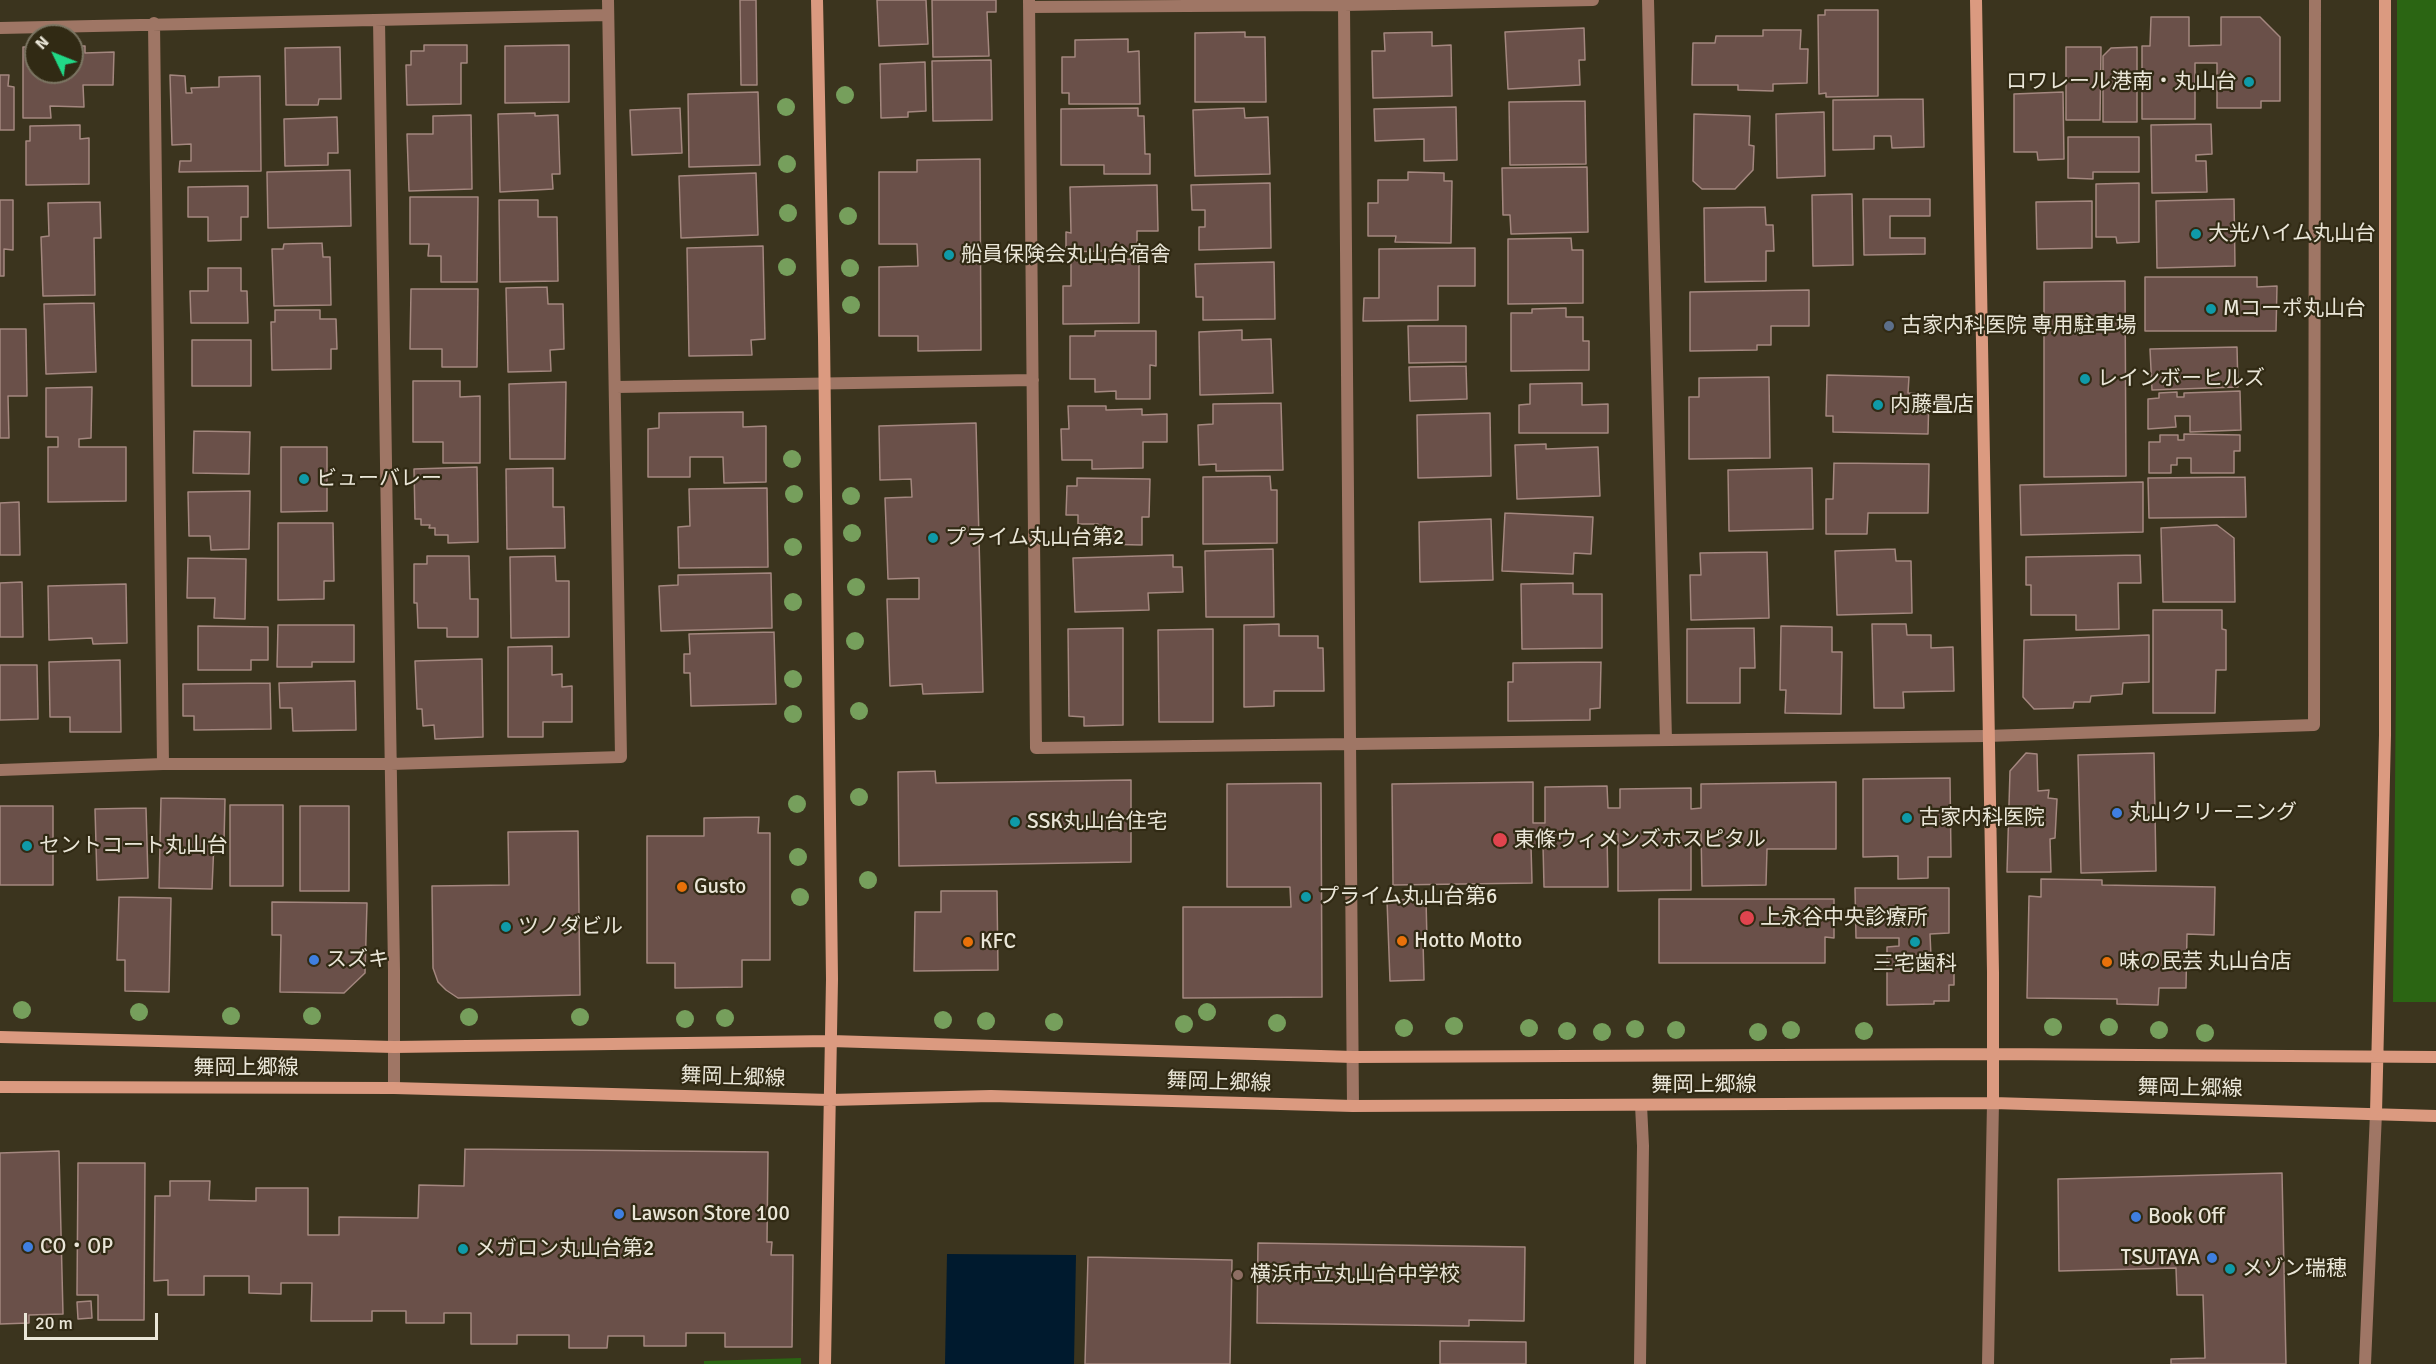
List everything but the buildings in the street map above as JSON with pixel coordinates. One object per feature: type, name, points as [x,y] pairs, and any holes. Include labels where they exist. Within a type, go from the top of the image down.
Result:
[{"type":"street","points":[[0,770],[163,764],[391,764],[621,757],[608,0]]},
{"type":"street","points":[[817,0],[832,979],[825,1364]]},
{"type":"street","points":[[1593,0],[1344,5],[1029,4],[1035,748],[1988,736],[2314,725],[2315,0]]},
{"type":"street","points":[[1648,0],[1666,740]]},
{"type":"street","points":[[1976,0],[1994,1054],[1988,1364]]},
{"type":"street","points":[[2365,1364],[2376,1113],[2385,735],[2385,0]]},
{"type":"street","points":[[1344,5],[1353,1106]]},
{"type":"street","points":[[0,28],[608,15]]},
{"type":"street","points":[[379,20],[394,1088]]},
{"type":"street","points":[[154,23],[163,764]]},
{"type":"street","points":[[616,387],[824,382],[1033,381]]},
{"type":"street","name":"舞岡上郷線","points":[[0,1036],[394,1047],[831,1041],[1353,1057],[1994,1054],[2436,1057]]},
{"type":"street","name":"舞岡上郷線","points":[[0,1087],[394,1088],[830,1100],[991,1096],[1353,1106],[1994,1103],[2436,1116]]},
{"type":"street","points":[[1640,1364],[1643,1146],[1641,1105]]},
{"type":"green space","points":[[2397,0],[2436,0],[2436,1002],[2393,1002]]},
{"type":"green space","points":[[801,1358],[801,1364],[704,1364],[704,1361]]},
{"type":"water","points":[[947,1254],[1076,1255],[1074,1364],[945,1364]]},
{"type":"place","name":"ロワレール港南・丸山台","points":[[2249,82]]},
{"type":"place","name":"大光ハイム丸山台","points":[[2196,234]]},
{"type":"place","name":"船員保険会丸山台宿舎","points":[[949,255]]},
{"type":"place","name":"Mコーポ丸山台","points":[[2211,309]]},
{"type":"place","name":"古家内科医院 専用駐車場","points":[[1889,326]]},
{"type":"place","name":"レインボーヒルズ","points":[[2085,379]]},
{"type":"place","name":"内藤畳店","points":[[1878,405]]},
{"type":"place","name":"ビューバレー","points":[[304,479]]},
{"type":"place","name":"プライム丸山台第2","points":[[933,538]]},
{"type":"place","name":"丸山クリーニング","points":[[2117,813]]},
{"type":"place","name":"古家内科医院","points":[[1907,818]]},
{"type":"place","name":"SSK丸山台住宅","points":[[1015,822]]},
{"type":"place","name":"東條ウィメンズホスピタル","points":[[1500,840]]},
{"type":"place","name":"セントコート丸山台","points":[[27,846]]},
{"type":"place","name":"Gusto","points":[[682,887]]},
{"type":"place","name":"プライム丸山台第6","points":[[1306,897]]},
{"type":"place","name":"上永谷中央診療所","points":[[1747,918]]},
{"type":"place","name":"ツノダビル","points":[[506,927]]},
{"type":"place","name":"Hotto Motto","points":[[1402,941]]},
{"type":"place","name":"KFC","points":[[968,942]]},
{"type":"place","name":"三宅歯科","points":[[1915,942]]},
{"type":"place","name":"スズキ","points":[[314,960]]},
{"type":"place","name":"味の民芸 丸山台店","points":[[2107,962]]},
{"type":"place","name":"Lawson Store 100","points":[[619,1214]]},
{"type":"place","name":"Book Off","points":[[2136,1217]]},
{"type":"place","name":"CO・OP","points":[[28,1247]]},
{"type":"place","name":"メガロン丸山台第2","points":[[463,1249]]},
{"type":"place","name":"TSUTAYA","points":[[2212,1258]]},
{"type":"place","name":"メゾン瑞穂","points":[[2230,1269]]},
{"type":"place","name":"横浜市立丸山台中学校","points":[[1238,1275]]}]
